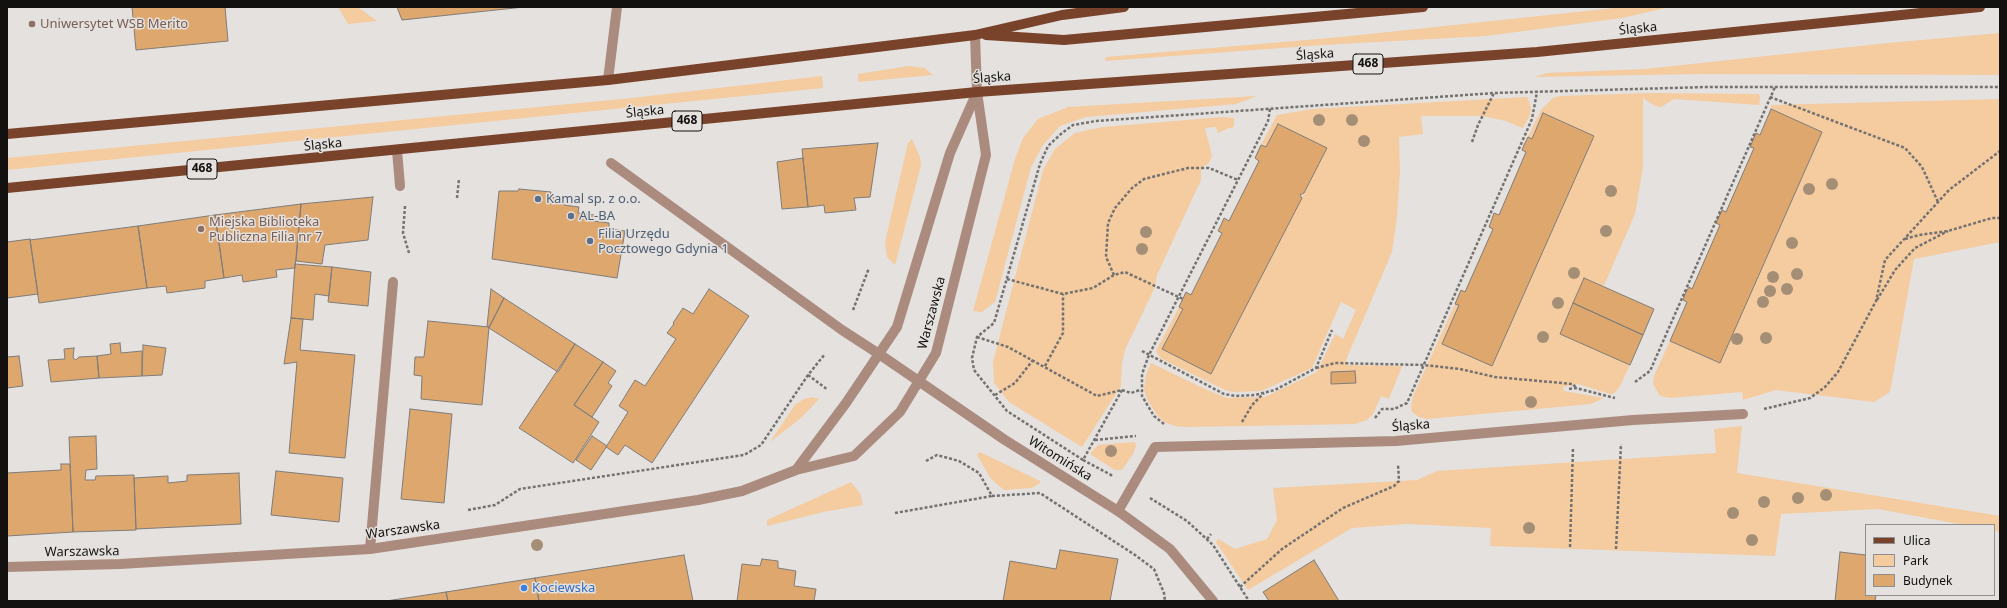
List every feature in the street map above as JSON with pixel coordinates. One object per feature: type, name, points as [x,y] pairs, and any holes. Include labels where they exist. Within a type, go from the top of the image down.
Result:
[{"type":"main road","points":[[7,134],[608,80],[975,35],[1062,15],[1124,7]]},
{"type":"main road","points":[[975,35],[1064,40],[1422,7]]},
{"type":"main road","name":"Śląska","points":[[7,188],[977,92],[1537,52],[1980,7]]},
{"type":"street","points":[[608,80],[618,7]]},
{"type":"street","name":"Warszawska","points":[[7,567],[120,564],[370,549],[698,500],[742,491],[796,470],[854,456],[900,412],[936,353],[986,155],[977,92],[975,35]]},
{"type":"street","name":"Warszawska","points":[[796,470],[846,403],[898,327],[950,153],[977,92]]},
{"type":"street","points":[[398,150],[400,186]]},
{"type":"street","name":"Witomińska","points":[[611,163],[842,330],[1005,440],[1118,511],[1170,548],[1213,601]]},
{"type":"street","points":[[370,549],[392,282]]},
{"type":"street","name":"Śląska","points":[[1118,511],[1155,447],[1396,441],[1622,421],[1743,414]]},
{"type":"path","points":[[1249,601],[1213,545],[1186,521],[1132,486],[1083,460],[1007,410],[974,370],[972,358],[977,337],[994,324],[1040,164],[1048,146],[1073,125],[1096,121],[1494,93],[1707,87],[2000,87]]},
{"type":"path","points":[[1635,382],[1650,371],[1775,88]]},
{"type":"path","points":[[1374,420],[1382,409],[1394,409],[1407,403],[1454,295],[1523,144],[1532,119],[1537,92]]},
{"type":"path","points":[[1472,142],[1478,125],[1494,93]]},
{"type":"path","points":[[1770,97],[1905,148],[1922,167],[1938,202]]},
{"type":"path","points":[[1168,427],[1154,416],[1142,396],[1140,390],[1142,374],[1179,296],[1268,121],[1270,109]]},
{"type":"path","points":[[1252,151],[1257,153]]},
{"type":"path","points":[[1876,301],[1885,260],[1949,190],[2000,151]]},
{"type":"path","points":[[1114,275],[1106,257],[1108,223],[1115,208],[1132,188],[1144,179],[1188,168],[1209,168],[1238,180]]},
{"type":"path","points":[[457,198],[459,180]]},
{"type":"path","points":[[406,199],[403,233],[409,253]]},
{"type":"path","points":[[1905,239],[1919,235],[1948,231],[1992,218],[2000,218]]},
{"type":"path","points":[[1216,223],[1221,225]]},
{"type":"path","points":[[1743,414],[1810,398],[1825,387],[1838,372],[1876,301],[1895,270],[1915,248],[1948,231]]},
{"type":"path","points":[[853,310],[869,268]]},
{"type":"path","points":[[1007,279],[1063,294],[1094,288],[1114,275],[1125,272],[1183,299]]},
{"type":"path","points":[[1045,366],[1063,333],[1063,294]]},
{"type":"path","points":[[1454,295],[1458,298]]},
{"type":"path","points":[[1316,368],[1332,330]]},
{"type":"path","points":[[977,337],[1008,347],[1045,366],[1097,396],[1122,390],[1132,393],[1140,390]]},
{"type":"path","points":[[1142,351],[1224,394],[1236,396],[1264,393],[1275,390],[1316,368],[1336,363],[1424,365],[1460,369],[1495,377],[1573,384],[1576,388]]},
{"type":"path","points":[[461,511],[495,505],[520,489],[744,455],[761,445],[808,375],[825,354]]},
{"type":"path","points":[[995,395],[1015,383],[1034,360]]},
{"type":"path","points":[[808,375],[832,392]]},
{"type":"path","points":[[1569,389],[1576,388],[1619,399]]},
{"type":"path","points":[[1083,460],[1122,390]]},
{"type":"path","points":[[1221,446],[1240,425],[1252,405],[1264,393]]},
{"type":"path","points":[[1616,549],[1622,421]]},
{"type":"path","points":[[1570,547],[1574,425]]},
{"type":"path","points":[[1095,440],[1142,436]]},
{"type":"path","points":[[1240,587],[1282,549],[1343,508],[1394,486],[1399,481],[1396,441]]},
{"type":"path","points":[[926,461],[937,455],[959,461],[979,473],[992,496]]},
{"type":"path","points":[[895,513],[992,496],[1040,493],[1154,569],[1164,593],[1165,601]]},
{"type":"path","points":[[1207,539],[1211,534]]},
{"type":"green space","points":[[338,7],[358,7],[377,21],[348,24]]},
{"type":"green space","points":[[1624,7],[1670,7],[1622,18],[1486,36],[1323,45],[1105,61],[1106,57],[1341,37]]},
{"type":"green space","points":[[2000,33],[2000,75],[1699,74],[1534,77],[1547,73],[1645,69],[1888,43]]},
{"type":"green space","points":[[909,66],[925,68],[933,75],[858,82],[858,74]]},
{"type":"green space","points":[[822,76],[823,88],[7,170],[7,158],[632,98]]},
{"type":"green space","points":[[1649,93],[1759,94],[1760,98],[1759,105],[1674,99],[1661,107],[1655,106],[1643,98],[1643,167],[1635,214],[1603,286],[1584,278],[1560,333],[1630,365],[1619,388],[1613,394],[1610,394],[1578,384],[1563,387],[1564,391],[1604,398],[1591,404],[1427,419],[1419,417],[1412,412],[1411,407],[1413,396],[1455,304],[1459,305],[1442,344],[1492,366],[1594,136],[1544,113],[1532,139],[1528,137],[1541,110],[1553,98],[1560,96]]},
{"type":"green space","points":[[1257,96],[1236,104],[1086,117],[1060,126],[1043,145],[1031,167],[995,302],[982,312],[973,311],[1015,159],[1023,138],[1038,119],[1068,107]]},
{"type":"green space","points":[[1527,97],[1531,107],[1530,115],[1523,128],[1506,121],[1482,116],[1421,116],[1423,134],[1399,137],[1400,170],[1397,217],[1392,252],[1346,360],[1347,365],[1402,366],[1389,399],[1381,396],[1373,414],[1367,420],[1355,424],[1186,427],[1175,426],[1164,422],[1157,415],[1147,399],[1144,390],[1146,375],[1151,363],[1227,398],[1265,397],[1317,372],[1335,334],[1343,339],[1356,310],[1341,302],[1312,368],[1261,391],[1234,392],[1225,390],[1160,358],[1156,351],[1179,307],[1183,309],[1163,349],[1211,374],[1327,149],[1278,124],[1266,147],[1261,145],[1277,115],[1312,109]]},
{"type":"green space","points":[[2000,99],[2000,242],[1914,259],[1890,392],[1874,402],[1776,390],[1743,400],[1742,392],[1670,398],[1660,396],[1653,384],[1654,376],[1670,341],[1719,363],[1822,132],[1771,109],[1771,105]]},
{"type":"green space","points":[[1223,117],[1234,118],[1234,127],[1218,133],[1216,127],[1205,128],[1212,156],[1209,163],[1201,168],[1201,180],[1157,275],[1155,287],[1125,350],[1122,363],[1121,386],[1082,447],[1009,402],[994,383],[993,362],[1043,170],[1055,149],[1075,133],[1103,127]]},
{"type":"green space","points":[[912,139],[920,157],[921,165],[895,265],[887,257],[885,242],[908,143]]},
{"type":"green space","points":[[811,397],[819,399],[801,418],[770,442],[795,405],[802,400]]},
{"type":"green space","points":[[1742,426],[1737,473],[2000,516],[2000,532],[1995,531],[1995,524],[1959,524],[1878,509],[1781,514],[1775,556],[1490,546],[1491,528],[1407,524],[1352,528],[1248,590],[1216,542],[1218,539],[1235,549],[1267,539],[1277,520],[1273,488],[1417,480],[1437,471],[1716,453],[1714,429]]},
{"type":"green space","points":[[1135,442],[1136,446],[1133,454],[1122,470],[1115,470],[1090,454],[1098,445]]},
{"type":"green space","points":[[980,452],[1040,481],[1040,483],[1032,488],[1004,490],[991,479],[977,455]]},
{"type":"green space","points":[[851,482],[860,493],[863,505],[823,512],[767,526],[767,520]]},
{"type":"building","points":[[132,7],[225,7],[228,41],[136,50]]},
{"type":"building","points":[[397,7],[524,7],[402,20]]},
{"type":"building","points":[[1771,109],[1822,132],[1720,363],[1670,341],[1687,302],[1683,300],[1685,294],[1689,287],[1692,289],[1720,225],[1716,223],[1722,210],[1726,212],[1754,148],[1750,147],[1756,133],[1760,135]]},
{"type":"building","points":[[1543,113],[1594,136],[1492,366],[1442,344],[1459,305],[1455,304],[1461,290],[1465,292],[1493,229],[1489,227],[1494,213],[1499,215],[1526,152],[1522,150],[1524,145],[1528,137],[1532,139]]},
{"type":"building","points":[[1278,124],[1327,148],[1304,193],[1300,195],[1302,198],[1211,374],[1162,349],[1183,309],[1179,307],[1186,292],[1191,295],[1222,233],[1218,231],[1224,218],[1229,221],[1259,161],[1255,158],[1261,145],[1266,147]]},
{"type":"building","points":[[878,143],[870,197],[854,198],[856,210],[825,213],[824,205],[808,207],[802,149]]},
{"type":"building","points":[[803,158],[808,207],[782,209],[777,162]]},
{"type":"building","points":[[519,189],[551,192],[550,197],[564,199],[564,205],[579,207],[578,213],[594,215],[593,221],[609,223],[609,229],[625,231],[617,278],[492,259],[499,191],[518,191]]},
{"type":"building","points":[[373,197],[368,240],[325,245],[322,264],[296,261],[301,204]]},
{"type":"building","points":[[301,204],[295,268],[276,270],[277,277],[243,282],[242,275],[224,278],[215,215]]},
{"type":"building","points":[[215,215],[224,278],[205,281],[205,288],[167,293],[166,286],[147,288],[138,226]]},
{"type":"building","points":[[138,226],[147,288],[39,303],[30,240]]},
{"type":"building","points":[[30,239],[38,294],[7,298],[7,242]]},
{"type":"building","points":[[295,264],[332,267],[329,296],[315,294],[313,320],[291,318]]},
{"type":"building","points":[[332,267],[371,272],[368,306],[328,302]]},
{"type":"building","points":[[1584,278],[1654,309],[1643,335],[1573,303]]},
{"type":"building","points":[[491,289],[504,298],[489,327],[487,326]]},
{"type":"building","points":[[709,289],[749,316],[652,463],[625,445],[618,455],[606,447],[628,412],[619,406],[635,380],[645,386],[676,339],[667,333],[683,308],[693,314]]},
{"type":"building","points":[[504,298],[575,344],[558,372],[489,328]]},
{"type":"building","points":[[1573,303],[1643,335],[1630,365],[1560,334]]},
{"type":"building","points":[[291,318],[303,319],[300,350],[355,355],[345,458],[289,453],[297,362],[284,364]]},
{"type":"building","points":[[428,321],[489,327],[482,405],[421,399],[422,376],[414,375],[415,357],[424,357]]},
{"type":"building","points":[[120,343],[121,353],[142,351],[142,376],[99,378],[97,356],[111,354],[110,344]]},
{"type":"building","points":[[575,344],[603,362],[574,405],[599,422],[573,463],[519,428]]},
{"type":"building","points":[[143,345],[166,348],[162,375],[142,376]]},
{"type":"building","points":[[74,348],[73,358],[76,360],[79,357],[97,356],[99,378],[51,382],[48,360],[65,359],[64,349]]},
{"type":"building","points":[[19,356],[23,386],[7,388],[7,357]]},
{"type":"building","points":[[603,362],[616,371],[608,383],[612,386],[592,417],[574,405]]},
{"type":"building","points":[[1355,371],[1356,383],[1331,384],[1331,372]]},
{"type":"building","points":[[410,409],[452,414],[444,503],[401,499]]},
{"type":"building","points":[[96,436],[97,469],[86,470],[85,480],[95,480],[96,476],[134,475],[136,530],[73,532],[69,437]]},
{"type":"building","points":[[592,436],[607,446],[591,470],[576,460]]},
{"type":"building","points":[[61,464],[70,464],[73,532],[7,536],[7,473],[61,470]]},
{"type":"building","points":[[276,471],[343,478],[339,522],[271,515]]},
{"type":"building","points":[[239,473],[241,524],[136,529],[134,478],[168,476],[168,483],[187,481],[187,475]]},
{"type":"building","points":[[1060,550],[1118,559],[1110,601],[1003,601],[1010,561],[1056,569]]},
{"type":"building","points":[[1840,552],[1865,555],[1865,596],[1876,596],[1875,601],[1835,601]]},
{"type":"building","points":[[684,555],[693,601],[539,601],[535,578]]},
{"type":"building","points":[[762,559],[778,561],[778,568],[796,571],[794,586],[816,589],[814,601],[737,601],[742,564],[760,566]]},
{"type":"building","points":[[1314,560],[1339,601],[1269,601],[1263,592]]},
{"type":"building","points":[[535,578],[539,601],[448,601],[446,592]]},
{"type":"building","points":[[446,592],[448,601],[386,601]]},
{"type":"place","name":"Uniwersytet WSB Merito","points":[[32,24]]},
{"type":"place","name":"Kamal sp. z o.o.","points":[[538,199]]},
{"type":"place","name":"AL-BA","points":[[571,216]]},
{"type":"place","name":"Miejska Biblioteka Publiczna Filia nr 7","points":[[201,229]]},
{"type":"place","name":"Filia Urzędu Pocztowego Gdynia 1","points":[[590,241]]},
{"type":"place","name":"Kociewska","points":[[524,588]]}]
